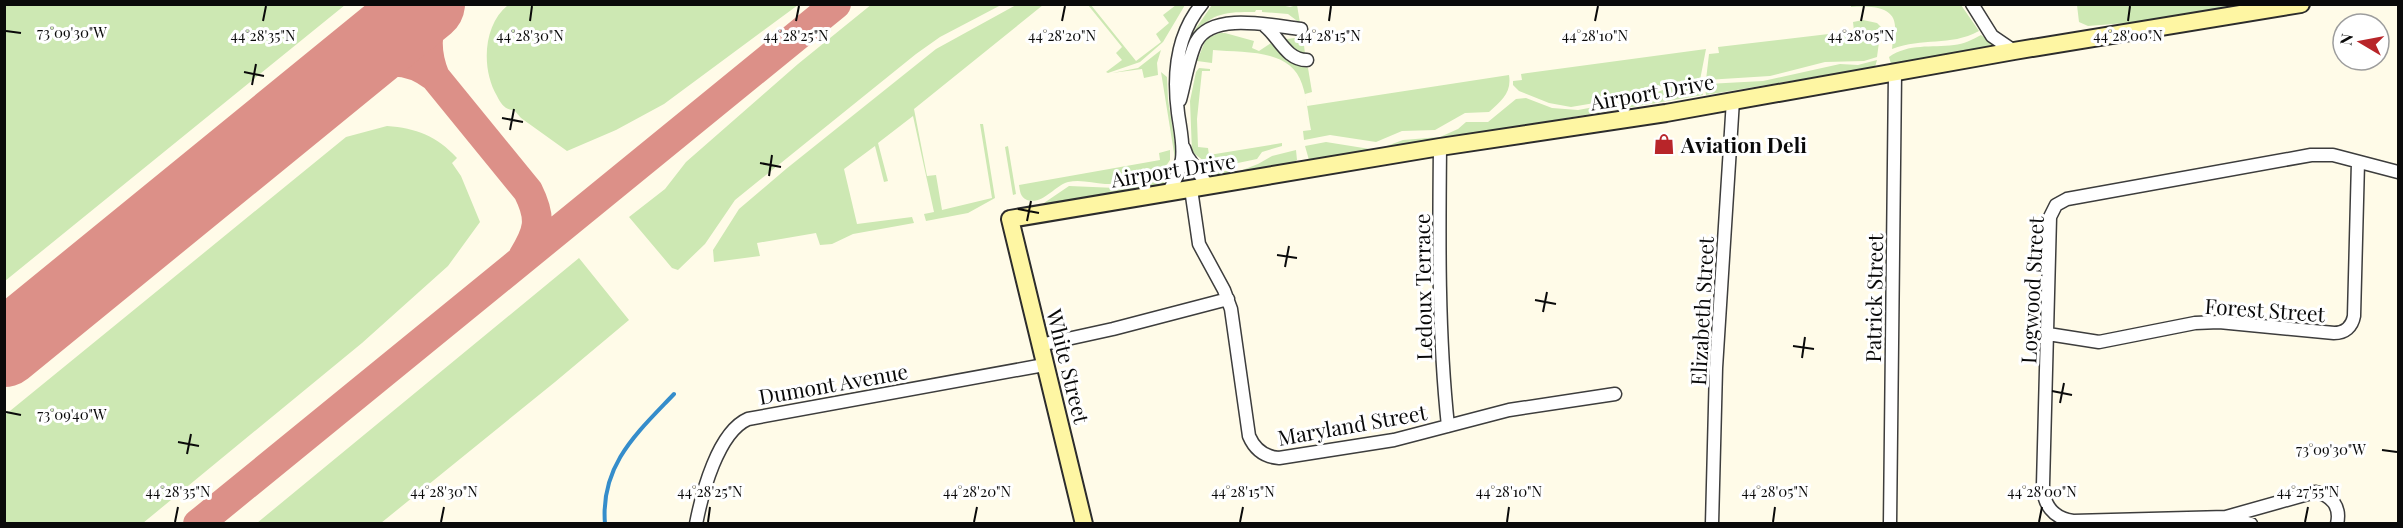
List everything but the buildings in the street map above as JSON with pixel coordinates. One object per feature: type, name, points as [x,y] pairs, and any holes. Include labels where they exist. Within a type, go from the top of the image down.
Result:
[{"type":"main road","name":"Airport Drive","points":[[1010,219],[1440,147],[1666,113],[2014,51],[2301,4]]},
{"type":"main road","name":"White Street","points":[[1010,219],[1084,524]]},
{"type":"street","points":[[1168,193],[1179,171],[1182,158],[1175,80],[1177,61],[1183,36],[1202,4]]},
{"type":"street","points":[[1972,4],[1992,36],[2014,51]]},
{"type":"street","points":[[1178,111],[1192,54],[1197,40],[1204,32],[1225,22],[1301,28]]},
{"type":"street","points":[[1264,26],[1275,34],[1295,59],[1306,60]]},
{"type":"street","name":"Patrick Street","points":[[1890,524],[1895,73]]},
{"type":"street","name":"Elizabeth Street","points":[[1712,524],[1716,368],[1732,100]]},
{"type":"street","points":[[1182,141],[1187,156],[1208,186]]},
{"type":"street","name":"Ledoux Terrace","points":[[1440,147],[1440,310],[1448,426]]},
{"type":"street","name":"Logwood Street","points":[[2337,524],[2339,516],[2336,504],[2327,495],[2315,492],[2226,517],[2073,522],[2060,518],[2050,510],[2044,498],[2043,485],[2050,217],[2053,209],[2063,200],[2311,155],[2332,155],[2398,172]]},
{"type":"street","name":"Forest Street","points":[[2048,334],[2099,342],[2206,322],[2334,333],[2346,330],[2354,316],[2358,162]]},
{"type":"street","name":"Maryland Street","points":[[1191,189],[1199,244],[1228,299],[1233,320],[1249,436],[1254,446],[1265,455],[1284,458],[1394,440],[1509,410],[1615,394]]},
{"type":"street","points":[[1040,345],[1113,329],[1228,299]]},
{"type":"street","name":"Dumont Avenue","points":[[696,524],[705,489],[722,446],[734,427],[748,419],[1044,365]]},
{"type":"street","name":"Logwood Street","points":[[2226,517],[2251,524]]},
{"type":"green space","points":[[5,4],[345,4],[345,5],[5,281]]},
{"type":"green space","points":[[872,4],[1001,5],[940,37],[916,54],[735,200],[705,244],[678,270],[672,268],[629,217],[665,189],[686,162],[798,64]]},
{"type":"green space","points":[[1276,4],[1290,7],[1297,5],[1300,23],[1288,14],[1262,12],[1262,10],[1236,12],[1214,18],[1192,34],[1212,5]]},
{"type":"green space","points":[[508,5],[798,5],[664,104],[616,130],[567,151],[521,118],[514,110],[504,106],[492,85],[487,61],[489,35],[493,24]]},
{"type":"green space","points":[[1016,5],[1043,5],[914,109],[927,176],[936,175],[942,210],[992,198],[980,124],[983,124],[995,198],[968,213],[926,221],[924,214],[934,212],[913,116],[878,143],[888,181],[884,182],[875,146],[844,169],[857,224],[912,217],[914,223],[853,234],[832,244],[820,245],[816,233],[757,243],[760,256],[714,262],[713,250],[739,209],[786,169],[936,49]]},
{"type":"green space","points":[[1088,5],[1091,5],[1136,61],[1161,42],[1156,34],[1169,23],[1163,15],[1176,5],[1185,5],[1163,42],[1140,62],[1108,73],[1106,72],[1122,60],[1116,53],[1122,47]]},
{"type":"green space","points":[[1851,5],[1961,5],[1979,31],[1957,39],[1914,43],[1892,49],[1895,30],[1892,16],[1887,11],[1873,7],[1851,7]]},
{"type":"green space","points":[[2077,5],[2241,5],[2151,21],[2088,26],[2079,22]]},
{"type":"green space","points":[[1863,20],[1877,23],[1881,27],[1877,57],[1864,61],[1825,62],[1770,76],[1706,80],[1709,54],[1719,53],[1718,47],[1854,31],[1853,22]]},
{"type":"green space","points":[[1219,33],[1254,41],[1252,48],[1259,51],[1271,43],[1292,63],[1308,68],[1312,92],[1305,94],[1296,72],[1277,58],[1213,50],[1212,63],[1197,61],[1206,39]]},
{"type":"green space","points":[[1981,35],[1994,45],[1891,64],[1889,57],[1912,48],[1961,44]]},
{"type":"green space","points":[[1303,37],[1305,54],[1295,53],[1286,42],[1287,39]]},
{"type":"green space","points":[[1706,49],[1700,80],[1656,87],[1636,96],[1571,107],[1549,103],[1519,91],[1513,85],[1513,81],[1522,80],[1521,74]]},
{"type":"green space","points":[[1161,50],[1157,63],[1158,75],[1144,78],[1142,69],[1112,73],[1138,68]]},
{"type":"green space","points":[[1877,60],[1875,67],[1706,95],[1707,84],[1763,81],[1840,64],[1858,65]]},
{"type":"green space","points":[[1199,68],[1210,69],[1210,71],[1202,71],[1197,119],[1198,147],[1208,148],[1209,155],[1282,143],[1282,146],[1262,152],[1257,159],[1233,164],[1208,164],[1192,152],[1190,101],[1196,72]]},
{"type":"green space","points":[[1161,72],[1167,77],[1168,100],[1178,161],[1175,159]]},
{"type":"green space","points":[[1509,75],[1507,92],[1489,112],[1465,113],[1435,130],[1402,131],[1376,142],[1330,135],[1304,140],[1303,131],[1311,130],[1307,106]]},
{"type":"green space","points":[[1701,86],[1703,95],[1314,161],[1309,160],[1305,146],[1326,142],[1376,150],[1403,140],[1440,137],[1458,129],[1466,122],[1488,122],[1516,99],[1526,98],[1552,108],[1578,110],[1638,99],[1671,87]]},
{"type":"green space","points":[[387,126],[425,134],[442,144],[457,158],[452,163],[461,176],[480,222],[448,266],[362,343],[143,523],[5,523],[5,415],[346,137]]},
{"type":"green space","points":[[1008,146],[1016,194],[1013,195],[1005,147]]},
{"type":"green space","points":[[1170,150],[1170,160],[1160,175],[1112,184],[1068,182],[1043,198],[1033,201],[1025,199],[1020,192],[1019,185],[1160,160],[1159,153]]},
{"type":"green space","points":[[1296,150],[1297,160],[1290,165],[1216,177],[1205,175],[1198,166],[1210,171],[1240,171],[1272,156]]},
{"type":"green space","points":[[1172,166],[1177,166],[1168,183],[1163,187],[1032,209],[1028,207],[1028,205],[1041,205],[1069,186],[1116,188],[1162,179]]},
{"type":"green space","points":[[579,258],[629,320],[555,382],[381,523],[257,523]]},
{"type":"waterway","points":[[605,524],[608,484],[615,467],[624,451],[647,422],[674,394]]},
{"type":"taxiway","points":[[435,77],[429,59],[428,40],[431,22],[439,4]]},
{"type":"taxiway","points":[[198,524],[836,4]]},
{"type":"taxiway","points":[[332,82],[371,65],[384,62],[409,63],[435,77],[528,191],[535,209],[537,225],[523,257]]},
{"type":"runway","points":[[4,349],[427,4]]},
{"type":"place","name":"Aviation Deli","points":[[1664,144]]}]
